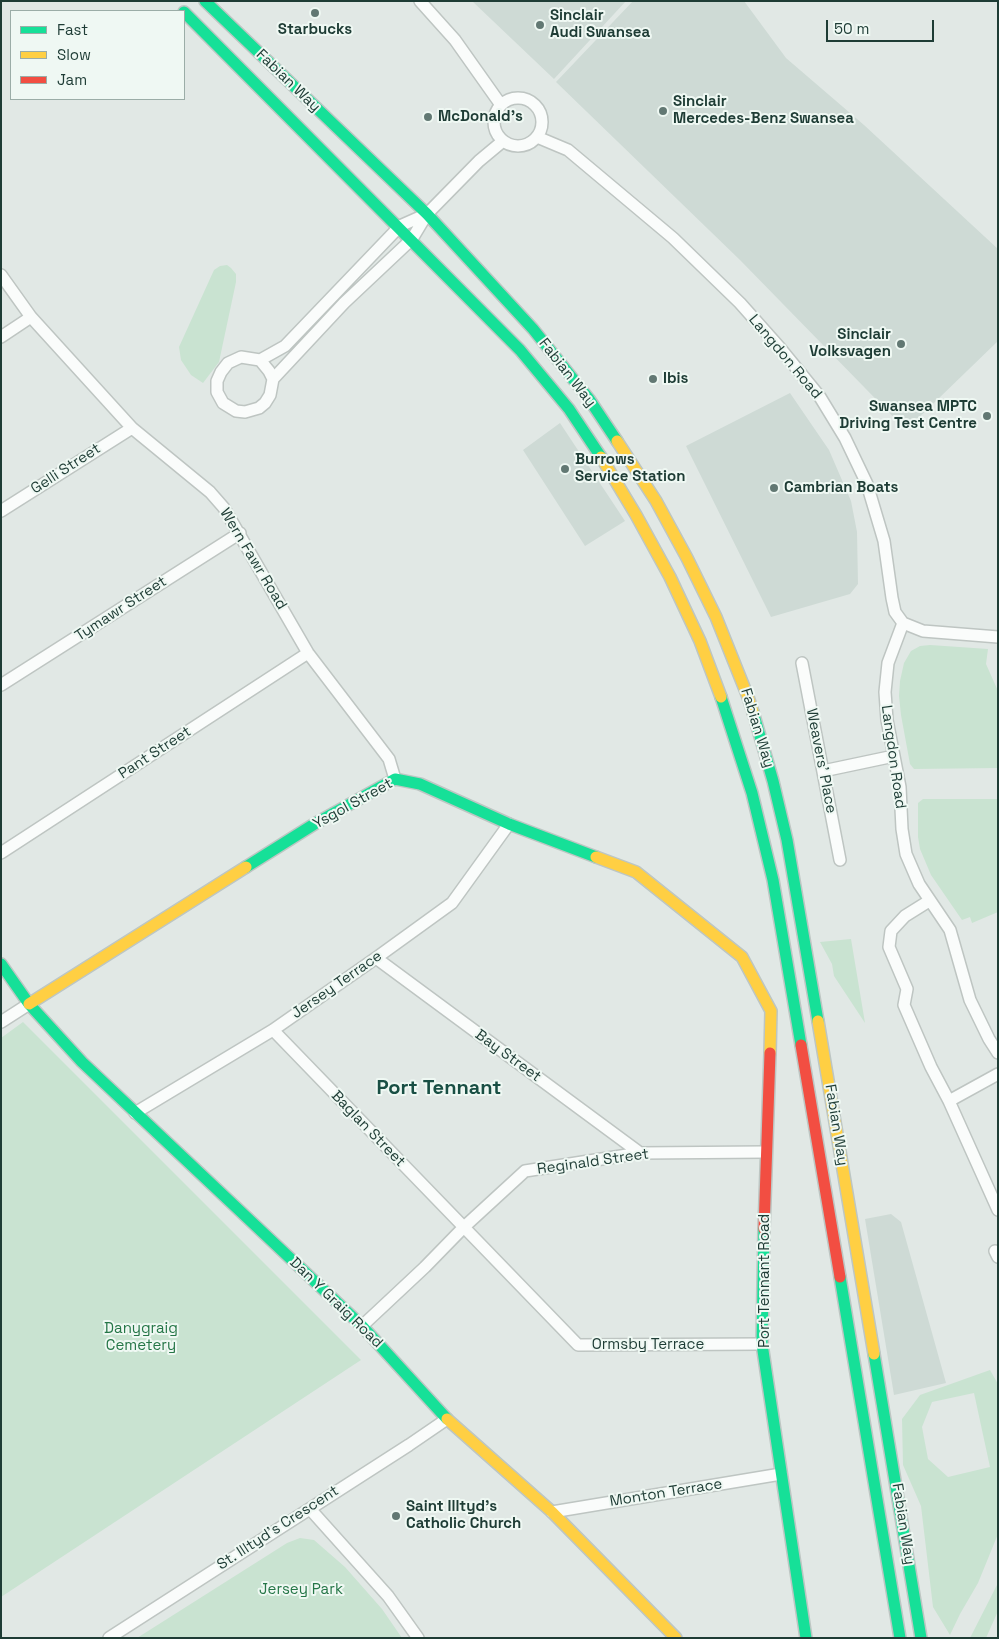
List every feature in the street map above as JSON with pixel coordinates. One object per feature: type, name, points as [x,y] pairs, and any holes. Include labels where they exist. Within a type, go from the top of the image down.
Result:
[{"type":"main road","name":"Fabian Way","points":[[205,1],[427,214],[533,329],[589,399],[656,501],[716,617],[748,697],[773,781],[787,840],[921,1638]]},
{"type":"main road","name":"Fabian Way","points":[[185,13],[354,183],[400,226],[507,337],[569,409],[636,515],[670,577],[700,641],[730,722],[752,793],[773,880],[900,1638]]},
{"type":"main road","name":"Ysgol Street","points":[[29,1004],[316,823],[395,779],[420,784],[509,824],[636,872],[742,957],[771,1011]]},
{"type":"main road","name":"Dan Y Graig Road","points":[[1,964],[29,1004],[82,1062],[362,1326],[447,1419],[552,1512],[676,1638]]},
{"type":"main road","name":"Port Tennant Road","points":[[771,1011],[762,1344],[806,1638]]},
{"type":"street","points":[[420,1],[455,40],[501,105]]},
{"type":"street","points":[[523,98],[537,106],[542,122],[538,137],[532,142],[517,146],[503,141],[497,135],[494,127],[496,111],[501,105],[508,100],[523,98]]},
{"type":"street","name":"Langdon Road","points":[[538,137],[568,150],[674,238],[740,303],[780,348],[820,397],[846,438],[867,484],[884,541],[895,612],[903,623],[888,663],[885,692],[887,720],[900,787],[902,829],[906,854],[919,884],[950,930],[970,1000],[998,1053]]},
{"type":"street","points":[[427,214],[400,226],[285,346],[260,360],[241,357],[228,364],[221,372],[218,381],[217,392],[223,403],[236,411],[246,412],[259,408],[265,403],[270,395],[273,379],[344,303],[412,239],[427,214],[479,161],[503,141]]},
{"type":"street","name":"Wern Fawr Road","points":[[1,275],[32,317],[132,428],[210,492],[224,508],[308,653],[389,759],[395,779]]},
{"type":"street","points":[[1,338],[32,317]]},
{"type":"street","points":[[260,360],[273,379]]},
{"type":"street","name":"Gelli Street","points":[[1,511],[132,428]]},
{"type":"street","name":"Tymawr Street","points":[[1,685],[240,533]]},
{"type":"street","points":[[903,623],[923,632],[998,637]]},
{"type":"street","name":"Pant Street","points":[[1,853],[308,653]]},
{"type":"street","name":"Weavers' Place","points":[[802,663],[840,860]]},
{"type":"street","points":[[823,770],[894,756]]},
{"type":"street","name":"Jersey Terrace","points":[[135,1113],[273,1030],[452,903],[509,824]]},
{"type":"street","points":[[929,901],[905,916],[890,931],[889,946],[907,988],[904,1005],[998,1210]]},
{"type":"street","name":"Bay Street","points":[[376,958],[640,1153]]},
{"type":"street","name":"Ysgol Street","points":[[1,1022],[29,1004]]},
{"type":"street","name":"Baglan Street","points":[[273,1030],[464,1227]]},
{"type":"street","points":[[948,1101],[998,1074]]},
{"type":"street","name":"Reginald Street","points":[[362,1326],[525,1171],[640,1153],[766,1152]]},
{"type":"street","name":"Ormsby Terrace","points":[[464,1227],[578,1345],[762,1344]]},
{"type":"street","name":"St. Illtyd's Crescent","points":[[109,1638],[447,1419]]},
{"type":"street","name":"Monton Terrace","points":[[552,1512],[781,1474]]},
{"type":"street","points":[[310,1509],[388,1596],[418,1638]]},
{"type":"shaded area","points":[[472,1],[626,1],[554,79]]},
{"type":"shaded area","points":[[633,1],[744,1],[786,58],[864,125],[998,249],[998,341],[906,430],[740,260],[556,82]]},
{"type":"shaded area","points":[[790,393],[829,450],[851,501],[857,532],[858,584],[850,594],[771,617],[686,446]]},
{"type":"shaded area","points":[[560,423],[625,521],[585,546],[523,450]]},
{"type":"shaded area","points":[[891,1214],[901,1222],[946,1383],[894,1395],[865,1219]]},
{"type":"green space","points":[[227,265],[236,274],[236,282],[219,362],[203,383],[191,375],[181,360],[179,347],[214,270],[220,266]]},
{"type":"green space","points":[[920,646],[988,649],[986,664],[998,691],[998,768],[914,769],[910,764],[901,715],[900,681],[904,663],[911,651]]},
{"type":"green space","points":[[923,799],[998,799],[998,912],[972,923],[970,917],[962,920],[931,875],[920,849],[918,837],[918,803]]},
{"type":"green space","points":[[851,939],[865,1023],[834,976],[832,964],[820,942]]},
{"type":"green space","name":"Danygraig Cemetery","points":[[23,1022],[361,1360],[1,1597],[1,1038]]},
{"type":"green space","points":[[990,1370],[998,1384],[998,1534],[978,1583],[950,1635],[933,1607],[921,1506],[903,1465],[902,1419],[920,1395]],"holes":[[[974,1393],[990,1467],[948,1477],[928,1459],[922,1427],[932,1402]]]},
{"type":"green space","name":"Jersey Park","points":[[300,1538],[314,1540],[345,1567],[382,1609],[402,1638],[137,1638],[287,1543]]},
{"type":"green space","points":[[998,1583],[998,1611],[986,1638],[970,1638]]},
{"type":"traffic: fast","points":[[205,1],[427,214],[533,329],[589,399],[617,441]]},
{"type":"traffic: fast","points":[[185,13],[520,350],[569,409],[601,457]]},
{"type":"traffic: fast","points":[[721,697],[752,793],[773,880],[801,1045]]},
{"type":"traffic: fast","points":[[753,712],[773,781],[787,840],[818,1021]]},
{"type":"traffic: fast","points":[[246,867],[316,823],[395,779],[420,784],[509,824],[596,857]]},
{"type":"traffic: fast","points":[[1,964],[29,1004],[82,1062],[362,1326],[447,1419]]},
{"type":"traffic: fast","points":[[764,1229],[762,1344],[806,1638]]},
{"type":"traffic: fast","points":[[840,1277],[900,1638]]},
{"type":"traffic: fast","points":[[874,1354],[921,1638]]},
{"type":"traffic: slow","points":[[617,441],[656,501],[687,558],[716,617],[753,712]]},
{"type":"traffic: slow","points":[[601,457],[670,577],[700,641],[721,697]]},
{"type":"traffic: slow","points":[[596,857],[636,872],[742,957],[771,1011],[770,1053]]},
{"type":"traffic: slow","points":[[29,1004],[246,867]]},
{"type":"traffic: slow","points":[[818,1021],[874,1354]]},
{"type":"traffic: slow","points":[[447,1419],[552,1512],[676,1638]]},
{"type":"traffic: jam","points":[[801,1045],[840,1277]]},
{"type":"traffic: jam","points":[[764,1229],[770,1053]]},
{"type":"place","name":"Starbucks","points":[[315,13]]},
{"type":"place","name":"Sinclair Audi Swansea","points":[[540,25]]},
{"type":"place","name":"Sinclair Mercedes-Benz Swansea","points":[[663,111]]},
{"type":"place","name":"McDonald's","points":[[428,117]]},
{"type":"place","name":"Sinclair Volksvagen","points":[[901,344]]},
{"type":"place","name":"Ibis","points":[[653,379]]},
{"type":"place","name":"Swansea MPTC Driving Test Centre","points":[[987,416]]},
{"type":"place","name":"Burrows Service Station","points":[[565,469]]},
{"type":"place","name":"Cambrian Boats","points":[[774,488]]},
{"type":"place","name":"Saint Illtyd's Catholic Church","points":[[396,1516]]},
{"type":"district","name":"Port Tennant","points":[[439,1089]]}]
